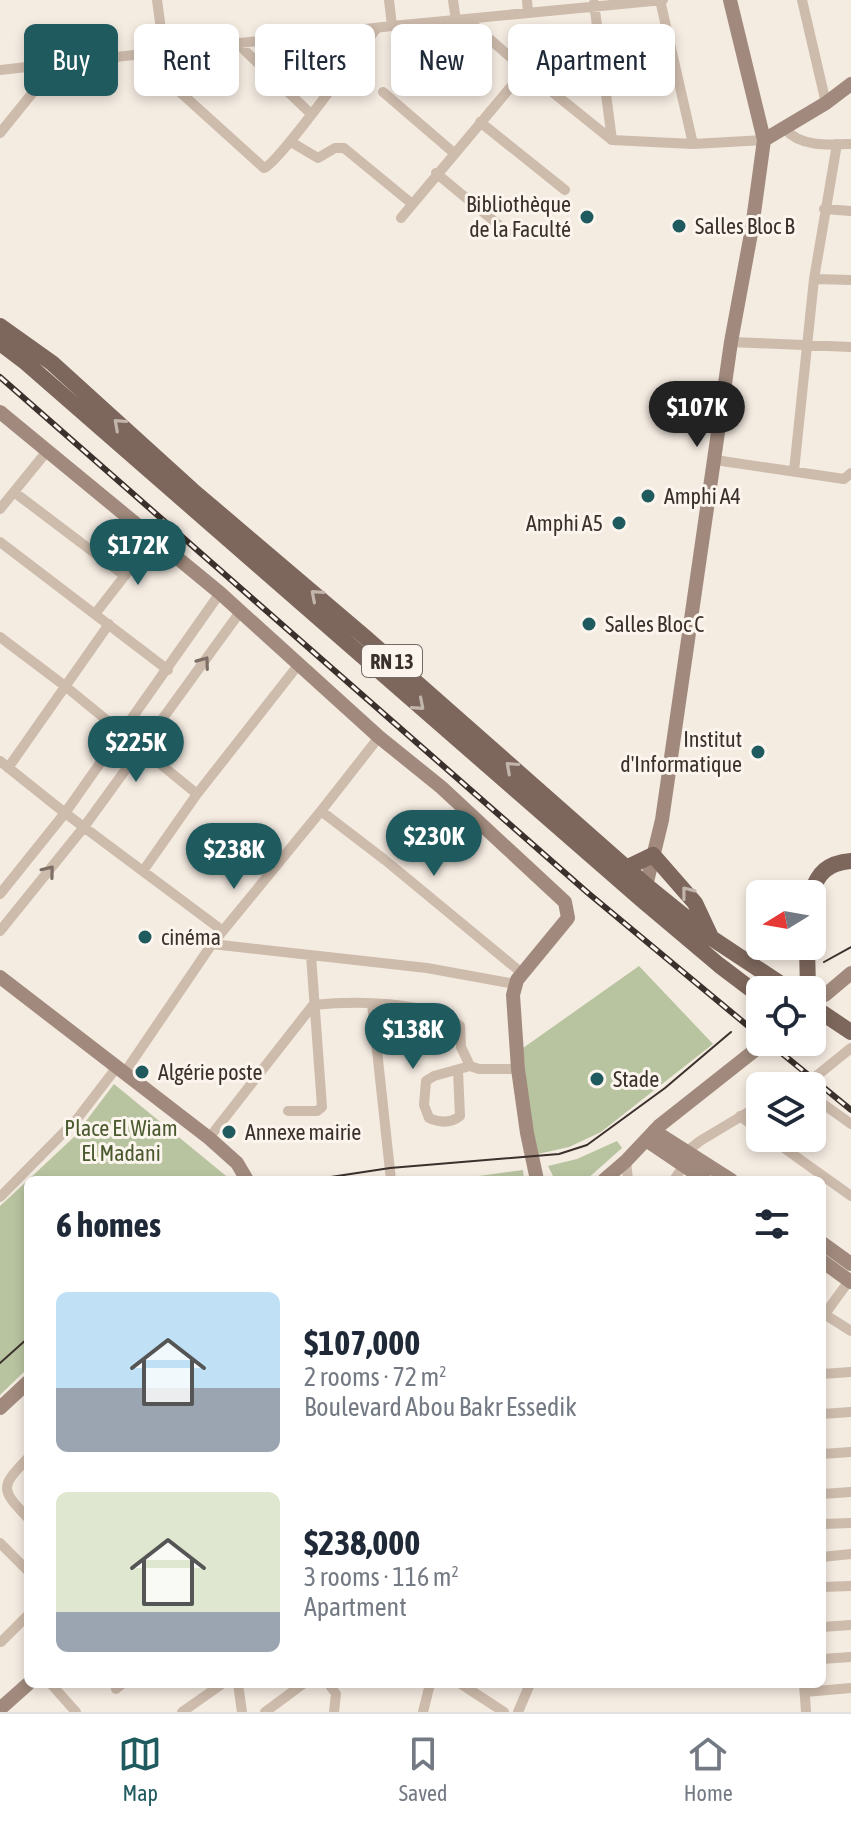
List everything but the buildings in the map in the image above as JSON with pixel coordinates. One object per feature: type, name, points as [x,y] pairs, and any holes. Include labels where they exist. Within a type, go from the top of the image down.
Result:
[{"type":"main road","name":"RN 13","points":[[0,326],[52,363],[192,490],[354,628],[626,868],[645,893],[769,976]]},
{"type":"main road","name":"RN 13","points":[[0,343],[645,893],[693,942],[746,985]]},
{"type":"main road","points":[[626,868],[653,855],[695,903],[710,937]]},
{"type":"main road","points":[[818,880],[830,865],[851,861]]},
{"type":"main road","points":[[693,942],[704,946],[747,976]]},
{"type":"main road","points":[[826,1014],[848,1030]]},
{"type":"street","points":[[157,0],[160,24]]},
{"type":"street","points":[[389,0],[392,24]]},
{"type":"street","points":[[453,0],[456,21]]},
{"type":"street","points":[[527,0],[528,13]]},
{"type":"street","points":[[418,24],[594,3],[662,0],[693,144]]},
{"type":"street","points":[[645,893],[662,820],[731,342],[764,140],[730,0]]},
{"type":"street","points":[[802,0],[826,103]]},
{"type":"street","points":[[594,3],[612,140]]},
{"type":"street","points":[[468,20],[508,55]]},
{"type":"street","points":[[239,43],[391,26]]},
{"type":"street","points":[[184,96],[261,167],[268,167],[291,142],[377,28]]},
{"type":"street","points":[[239,45],[310,113]]},
{"type":"street","points":[[0,70],[24,67]]},
{"type":"street","points":[[556,96],[612,140],[693,144],[764,140],[826,103],[851,84]]},
{"type":"street","points":[[401,218],[508,90]]},
{"type":"street","points":[[383,92],[454,153]]},
{"type":"street","points":[[0,133],[30,96]]},
{"type":"street","points":[[480,122],[565,190]]},
{"type":"street","points":[[785,129],[797,139],[851,144]]},
{"type":"street","points":[[291,142],[315,157],[335,148],[344,148],[411,203]]},
{"type":"street","points":[[794,471],[814,279],[837,144]]},
{"type":"street","points":[[436,173],[507,232]]},
{"type":"street","points":[[824,209],[851,211]]},
{"type":"street","points":[[814,279],[851,280]]},
{"type":"street","points":[[731,342],[851,347]]},
{"type":"street","points":[[0,412],[220,593],[379,737],[441,787],[565,902],[568,918],[519,979],[518,1069],[527,1133],[538,1176]]},
{"type":"street","points":[[0,509],[48,450]]},
{"type":"street","points":[[715,460],[848,476]]},
{"type":"street","points":[[14,492],[125,576]]},
{"type":"street","points":[[95,614],[154,538]]},
{"type":"street","points":[[0,542],[168,670]]},
{"type":"street","points":[[0,894],[65,813],[220,593]]},
{"type":"street","points":[[0,931],[84,827],[240,612]]},
{"type":"street","points":[[109,624],[4,764],[223,931]]},
{"type":"street","points":[[0,637],[197,794]]},
{"type":"street","points":[[143,871],[197,794],[299,664]]},
{"type":"street","points":[[2,1190],[77,1119],[121,1069],[212,944],[379,737]]},
{"type":"street","points":[[321,811],[385,860],[519,979]]},
{"type":"street","points":[[212,944],[519,979]]},
{"type":"street","points":[[288,1111],[317,1111],[322,1107],[311,955]]},
{"type":"street","points":[[826,997],[851,973]]},
{"type":"street","points":[[0,977],[209,1138],[237,1163],[245,1176]]},
{"type":"street","points":[[313,1005],[372,1004],[435,1013],[456,1022],[462,1033],[461,1047],[470,1066]]},
{"type":"street","points":[[372,1004],[391,1176]]},
{"type":"street","points":[[209,1138],[313,1005]]},
{"type":"street","points":[[821,1072],[851,1048]]},
{"type":"street","points":[[609,1176],[650,1135],[748,1056]]},
{"type":"street","points":[[458,1071],[460,1116],[437,1122],[429,1118],[424,1105],[426,1081],[434,1076],[470,1066],[479,1069],[518,1069]]},
{"type":"street","points":[[826,1106],[851,1124]]},
{"type":"street","points":[[676,1176],[683,1158],[746,1113]]},
{"type":"street","points":[[740,1116],[746,1120]]},
{"type":"street","points":[[650,1135],[683,1158],[720,1176]]},
{"type":"street","points":[[790,1152],[823,1176]]},
{"type":"street","points":[[683,1158],[701,1176]]},
{"type":"street","points":[[626,1161],[628,1176]]},
{"type":"street","points":[[826,1178],[851,1196]]},
{"type":"street","points":[[826,1246],[851,1264]]},
{"type":"street","points":[[826,1264],[850,1280],[826,1312]]},
{"type":"street","points":[[826,1318],[851,1331]]},
{"type":"street","points":[[826,1374],[851,1372]]},
{"type":"street","points":[[0,1408],[24,1386]]},
{"type":"street","points":[[826,1414],[851,1412]]},
{"type":"street","points":[[826,1454],[851,1452]]},
{"type":"street","points":[[24,1462],[8,1480],[4,1502],[24,1515]]},
{"type":"street","points":[[826,1494],[851,1492]]},
{"type":"street","points":[[826,1524],[851,1523]]},
{"type":"street","points":[[0,1543],[24,1567]]},
{"type":"street","points":[[826,1557],[851,1554]]},
{"type":"street","points":[[826,1587],[851,1586]]},
{"type":"street","points":[[1,1642],[24,1619]]},
{"type":"street","points":[[826,1627],[851,1625]]},
{"type":"street","points":[[826,1659],[851,1657]]},
{"type":"street","points":[[0,1709],[24,1688]]},
{"type":"street","points":[[55,1688],[76,1712]]},
{"type":"street","points":[[182,1712],[216,1688]]},
{"type":"street","points":[[239,1688],[242,1712]]},
{"type":"street","points":[[265,1712],[298,1688]]},
{"type":"street","points":[[332,1688],[336,1694],[334,1712]]},
{"type":"street","points":[[423,1712],[429,1688]]},
{"type":"street","points":[[467,1688],[504,1712]]},
{"type":"street","points":[[518,1712],[528,1688]]},
{"type":"street","points":[[806,1712],[805,1688],[851,1688]]},
{"type":"green space","name":"Stade","points":[[639,966],[713,1044],[601,1132],[569,1147],[538,1154],[529,1111],[523,1048]]},
{"type":"green space","name":"Place El Wiam El Madani","points":[[114,1084],[226,1176],[32,1176],[74,1137]]},
{"type":"green space","points":[[617,1141],[622,1148],[590,1176],[553,1176],[548,1166],[577,1159]]},
{"type":"green space","points":[[523,1170],[524,1176],[479,1176]]},
{"type":"green space","name":"Place El Wiam El Madani","points":[[24,1184],[24,1372],[0,1395],[0,1206]]},
{"type":"tram line","points":[[824,962],[851,947]]},
{"type":"tram line","points":[[337,1176],[390,1168],[559,1154],[587,1145],[665,1088],[731,1032]]},
{"type":"tram line","points":[[0,1363],[24,1342]]},
{"type":"railway","points":[[0,377],[588,893],[746,1024]]},
{"type":"railway","points":[[785,1056],[851,1110]]},
{"type":"place","name":"Bibliothèque de la Faculté","points":[[587,217]]},
{"type":"place","name":"Salles Bloc B","points":[[679,226]]},
{"type":"place","name":"Amphi A4","points":[[648,496]]},
{"type":"place","name":"Amphi A5","points":[[619,523]]},
{"type":"place","name":"Salles Bloc C","points":[[589,624]]},
{"type":"place","name":"Institut d'Informatique","points":[[758,752]]},
{"type":"place","name":"cinéma","points":[[145,937]]},
{"type":"place","name":"Algérie poste","points":[[142,1072]]},
{"type":"place","name":"Stade","points":[[597,1079]]},
{"type":"place","name":"Annexe mairie","points":[[229,1132]]}]
